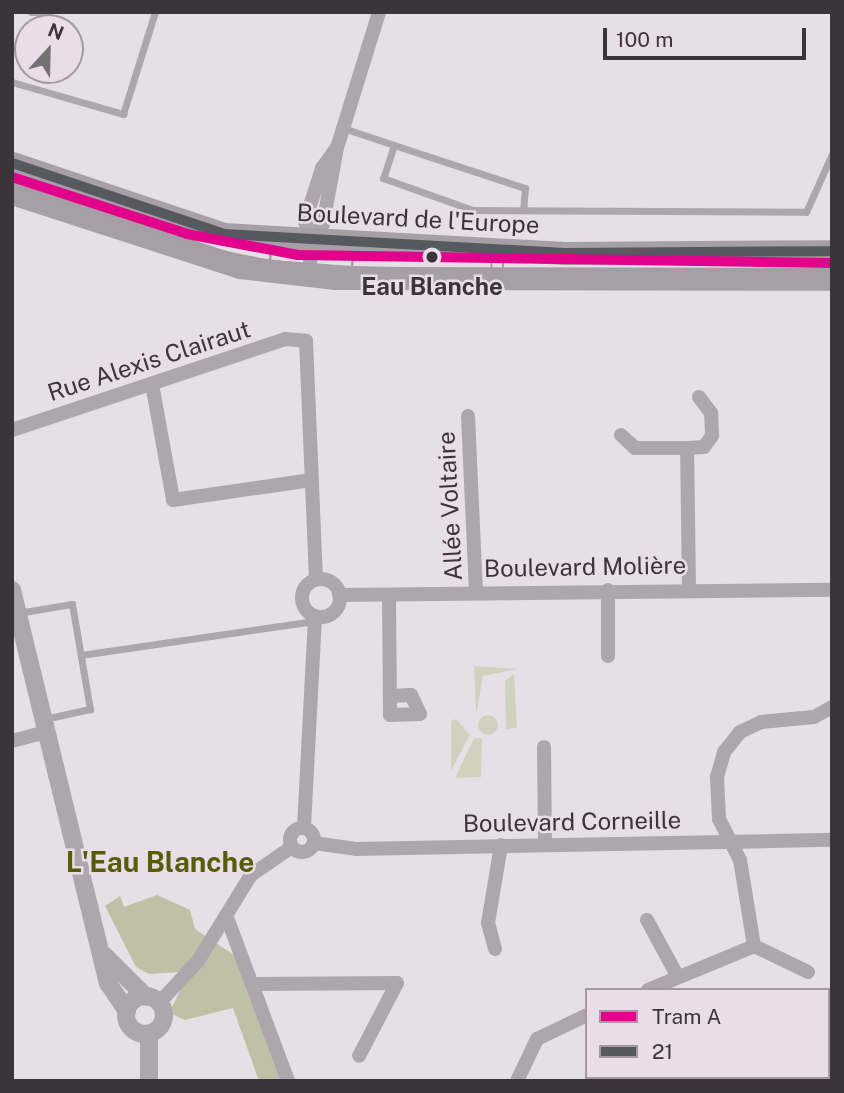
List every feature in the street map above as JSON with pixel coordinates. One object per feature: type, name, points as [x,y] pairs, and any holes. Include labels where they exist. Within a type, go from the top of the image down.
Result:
[{"type":"main road","name":"Boulevard de l'Europe","points":[[12,163],[224,234],[575,254],[832,251]]},
{"type":"main road","name":"Boulevard de l'Europe","points":[[12,193],[240,267],[309,275],[832,279]]},
{"type":"street","points":[[309,275],[312,239],[305,222],[322,168],[337,148],[380,12]]},
{"type":"street","name":"Rue Alexis Clairaut","points":[[12,430],[300,338],[310,347],[312,481]]},
{"type":"street","points":[[152,384],[173,500],[312,481],[316,579],[302,597],[315,618],[304,827],[314,843]]},
{"type":"street","points":[[621,435],[635,448],[687,448],[712,442],[711,413],[699,397]]},
{"type":"street","name":"Allée Voltaire","points":[[468,416],[476,593]]},
{"type":"street","points":[[687,448],[689,587]]},
{"type":"street","points":[[315,618],[333,612],[339,595],[333,584],[316,579]]},
{"type":"street","name":"Boulevard Molière","points":[[339,595],[689,587],[832,590]]},
{"type":"street","points":[[12,590],[41,726],[104,955],[112,994],[127,1011],[131,1027],[149,1034]]},
{"type":"street","points":[[608,590],[608,656]]},
{"type":"street","points":[[389,595],[390,696]]},
{"type":"street","points":[[754,946],[749,893],[719,819],[717,777],[724,752],[740,732],[761,722],[814,717],[832,707]]},
{"type":"street","points":[[12,741],[41,726]]},
{"type":"street","points":[[544,747],[545,844]]},
{"type":"street","points":[[127,1011],[152,1000],[198,961],[251,875],[292,847],[293,831],[304,827]]},
{"type":"street","name":"Boulevard Corneille","points":[[292,847],[304,852],[314,843],[356,849],[832,840]]},
{"type":"street","points":[[495,949],[488,923],[501,845]]},
{"type":"street","points":[[226,915],[288,1081]]},
{"type":"street","points":[[647,920],[678,977]]},
{"type":"street","points":[[653,988],[754,946],[808,972]]},
{"type":"street","points":[[104,955],[152,1000],[163,1021],[149,1034],[149,1081]]},
{"type":"street","points":[[253,984],[397,983],[359,1056]]},
{"type":"street","points":[[517,1081],[537,1039],[585,1016]]},
{"type":"lane","points":[[31,12],[49,12]]},
{"type":"lane","points":[[12,82],[123,114],[155,12]]},
{"type":"lane","points":[[343,128],[525,188],[523,210]]},
{"type":"lane","points":[[394,145],[383,178],[473,210],[806,212],[832,154]]},
{"type":"lane","points":[[17,613],[72,604],[90,709],[41,726]]},
{"type":"lane","points":[[81,655],[315,618]]},
{"type":"green space","points":[[474,666],[518,669],[483,676],[476,715]]},
{"type":"green space","points":[[514,674],[517,728],[506,729],[505,681]]},
{"type":"green space","points":[[488,715],[495,718],[498,725],[495,732],[488,735],[481,732],[478,725],[481,718]]},
{"type":"green space","points":[[456,719],[470,735],[451,771],[451,721]]},
{"type":"green space","points":[[474,738],[482,738],[481,777],[455,778]]},
{"type":"green space","points":[[157,895],[190,910],[195,929],[240,959],[265,998],[269,1027],[296,1081],[259,1081],[233,1008],[185,1020],[169,1013],[181,989],[179,972],[149,974],[136,967],[105,906],[120,896],[124,907]]},
{"type":"tram line","points":[[12,172],[188,229],[271,247],[270,261],[192,245],[12,187]]},
{"type":"tram line","name":"A","points":[[12,177],[187,234],[298,255],[832,263]]},
{"type":"tram line","points":[[271,247],[353,254],[352,267],[270,261],[271,247]]},
{"type":"tram line","points":[[353,254],[492,256],[491,270],[352,267],[353,254]]},
{"type":"tram line","points":[[503,256],[826,259],[827,272],[503,270],[503,256]]},
{"type":"transit line","name":"21","points":[[12,163],[224,234],[564,253],[832,251]]},
{"type":"place","name":"Eau Blanche","points":[[432,257]]},
{"type":"district","name":"L'Eau Blanche","points":[[160,862]]}]
